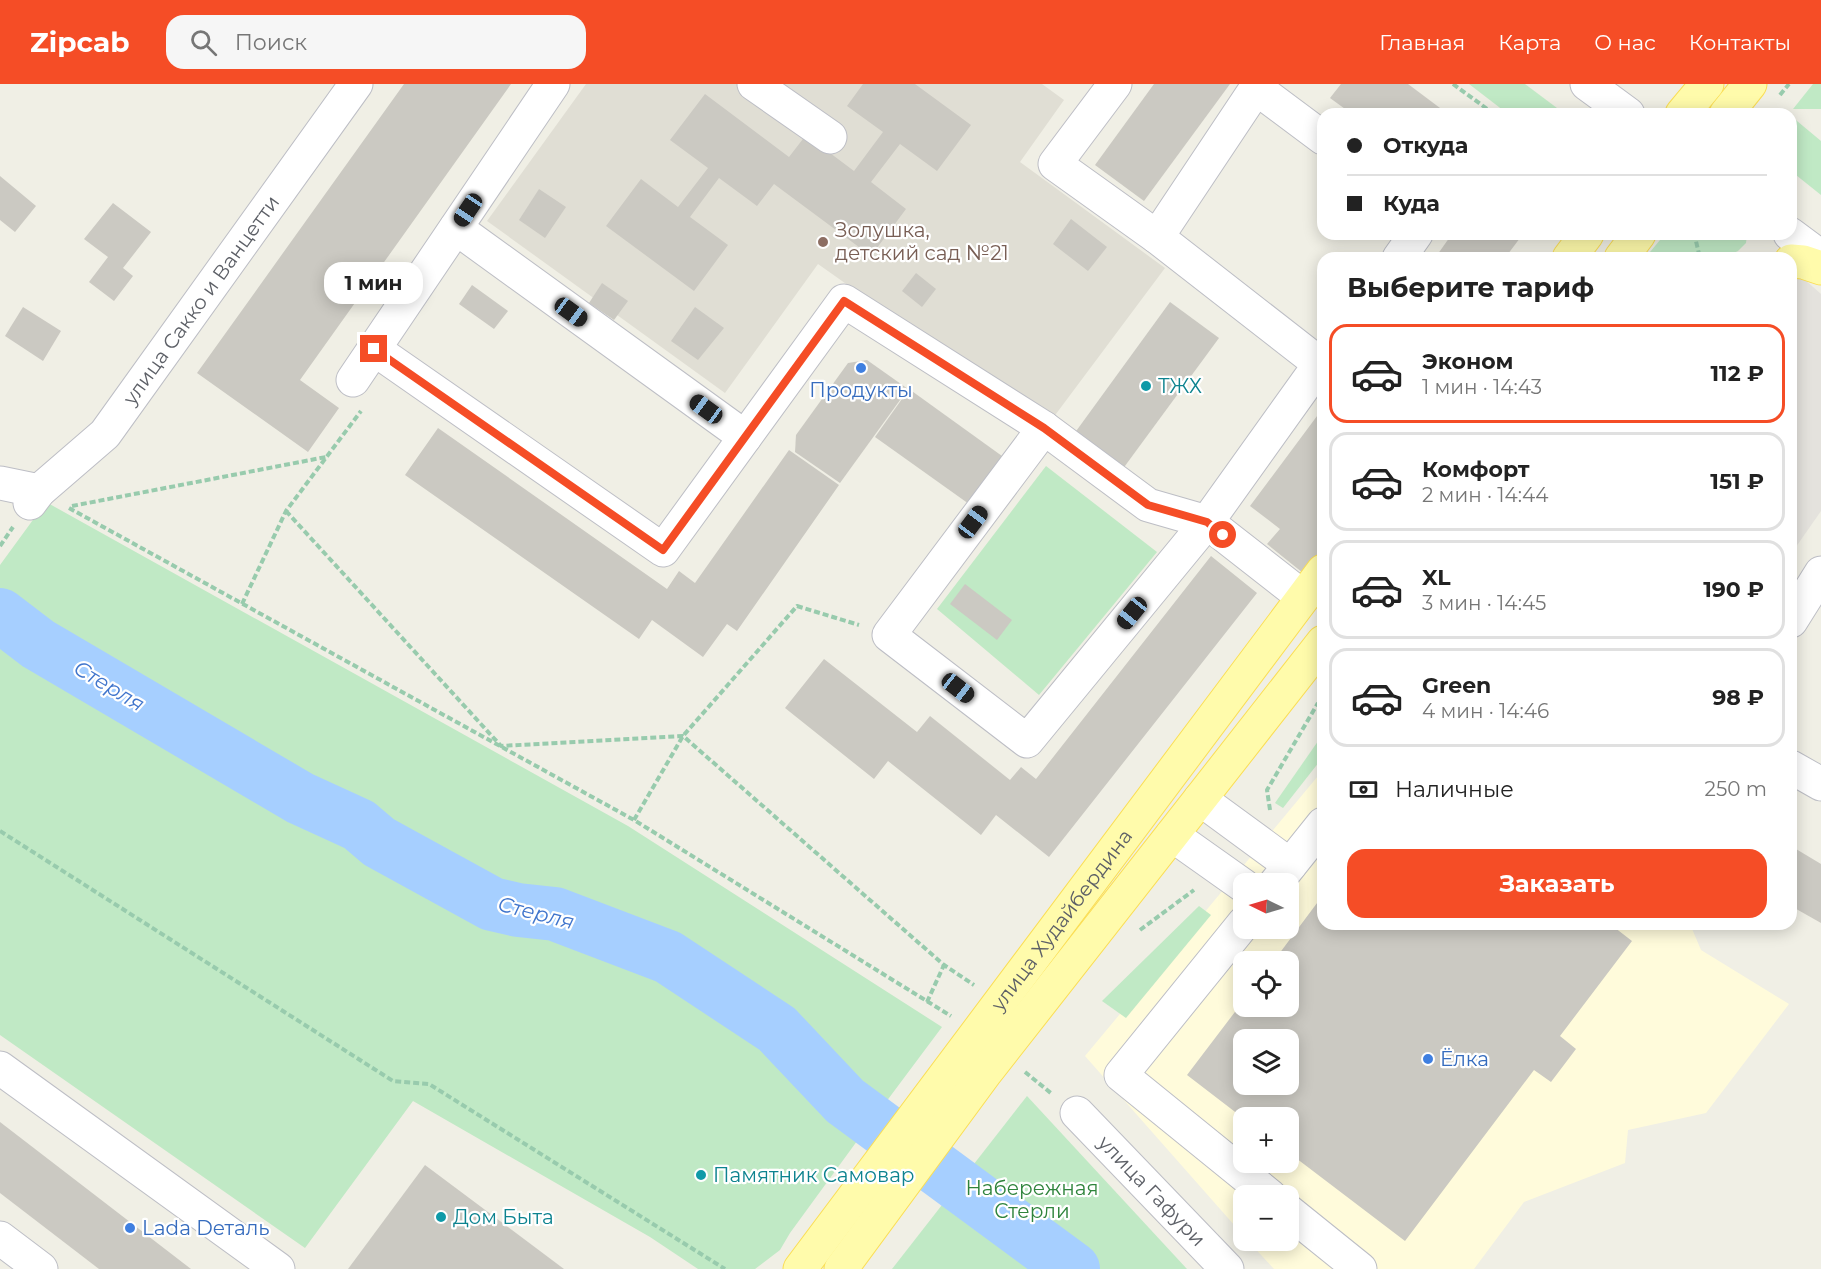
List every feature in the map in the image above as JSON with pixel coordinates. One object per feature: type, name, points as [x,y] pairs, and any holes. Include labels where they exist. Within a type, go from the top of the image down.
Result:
[{"type":"main road","points":[[1687,108],[1707,84]]},
{"type":"main road","points":[[1731,108],[1750,84]]},
{"type":"main road","points":[[1797,262],[1821,268]]},
{"type":"main road","name":"улица Худайбердина","points":[[842,1267],[988,1064],[1317,579]]},
{"type":"main road","name":"улица Худайбердина","points":[[808,1258],[988,1064],[1317,650]]},
{"type":"street","name":"улица Сакко и Ванцетти","points":[[0,483],[35,497],[105,434],[356,84]]},
{"type":"street","points":[[357,395],[374,349],[553,84]]},
{"type":"street","points":[[754,84],[831,137]]},
{"type":"street","points":[[1115,84],[1055,164],[1157,237],[1317,358]]},
{"type":"street","points":[[1587,84],[1620,108]]},
{"type":"street","points":[[1157,237],[1257,86],[1317,133]]},
{"type":"street","points":[[456,228],[745,437]]},
{"type":"street","points":[[1797,239],[1821,257]]},
{"type":"street","points":[[374,349],[663,550],[844,301],[1044,428],[1148,505],[1207,522],[1303,597]]},
{"type":"street","points":[[1044,428],[889,635],[1027,741],[1207,522],[1317,369]]},
{"type":"street","points":[[1797,611],[1821,573]]},
{"type":"street","points":[[1797,770],[1821,784]]},
{"type":"street","points":[[1200,799],[1255,840],[1282,873]]},
{"type":"street","points":[[1284,873],[1317,832]]},
{"type":"street","points":[[1172,835],[1233,879]]},
{"type":"street","points":[[1233,937],[1121,1075],[1256,1185]]},
{"type":"street","points":[[0,1068],[278,1269]]},
{"type":"street","name":"улица Гафури","points":[[1077,1113],[1227,1269]]},
{"type":"street","points":[[1299,1220],[1360,1269]]},
{"type":"street","points":[[0,1238],[41,1269]]},
{"type":"path","points":[[1453,84],[1486,108]]},
{"type":"path","points":[[242,604],[286,511],[327,457],[357,395]]},
{"type":"path","points":[[327,457],[68,507],[634,820],[953,1018]]},
{"type":"path","points":[[286,511],[501,746]]},
{"type":"path","points":[[634,820],[683,736],[797,606],[889,635]]},
{"type":"path","points":[[1255,840],[1272,819],[1267,790],[1317,704]]},
{"type":"path","points":[[501,746],[683,736],[944,965],[977,986]]},
{"type":"path","points":[[0,831],[393,1081],[429,1084],[725,1269]]},
{"type":"path","points":[[1131,936],[1192,890],[1233,881]]},
{"type":"path","points":[[927,1002],[944,965]]},
{"type":"path","points":[[988,1064],[1077,1113]]},
{"type":"shaded area","name":"Золушка, детский сад №21","points":[[586,84],[1042,84],[1064,100],[1020,162],[1165,268],[1047,426],[818,264],[725,393],[487,221]]},
{"type":"shaded area","points":[[1797,273],[1821,294],[1821,511],[1797,545]]},
{"type":"shaded area","points":[[1317,777],[1317,930],[1693,930],[1701,950],[1789,1004],[1706,1113],[1628,1130],[1625,1163],[1524,1202],[1474,1269],[1274,1269],[1257,1251],[1299,1251],[1299,1185],[1233,1185],[1233,1224],[1085,1056],[1233,878],[1233,939],[1299,939],[1299,873],[1237,873]]},
{"type":"green space","points":[[1469,84],[1525,84],[1557,108],[1500,108]]},
{"type":"green space","points":[[1813,84],[1821,84],[1821,109],[1794,108]]},
{"type":"green space","points":[[1797,121],[1821,141],[1821,195],[1797,176]]},
{"type":"green space","points":[[1660,240],[1746,240],[1736,252],[1650,252]]},
{"type":"green space","points":[[1046,466],[1157,552],[1039,695],[937,609]]},
{"type":"green space","points":[[46,502],[628,826],[942,1027],[883,1106],[785,1023],[675,946],[561,900],[498,893],[389,829],[371,814],[309,785],[55,632],[0,596],[0,565]]},
{"type":"green space","points":[[0,631],[33,656],[264,796],[485,917],[554,923],[666,963],[771,1036],[839,1104],[868,1126],[780,1250],[755,1269],[698,1269],[650,1237],[413,1101],[305,1248],[0,1035]]},
{"type":"green space","points":[[1317,743],[1317,765],[1283,808],[1275,803]]},
{"type":"green space","points":[[1199,906],[1211,915],[1126,1018],[1102,1001]]},
{"type":"green space","name":"Набережная Стерли","points":[[1027,1096],[1187,1269],[892,1269]]},
{"type":"building","points":[[404,84],[511,84],[300,380],[339,408],[308,452],[197,373]]},
{"type":"building","points":[[863,84],[915,84],[971,125],[937,171],[900,144],[871,182],[906,209],[871,256],[774,184],[757,206],[719,178],[690,217],[728,245],[694,291],[606,226],[641,179],[678,207],[708,168],[670,140],[705,94],[789,157],[806,135],[854,171],[883,132],[847,106]]},
{"type":"building","points":[[1154,84],[1230,84],[1144,201],[1095,165]]},
{"type":"building","points":[[1341,84],[1408,84],[1440,108],[1344,108],[1330,98]]},
{"type":"building","points":[[0,176],[36,206],[15,232],[0,220]]},
{"type":"building","points":[[539,189],[566,207],[545,238],[519,220]]},
{"type":"building","points":[[113,203],[151,232],[123,268],[133,276],[114,301],[89,282],[108,257],[84,239]]},
{"type":"building","points":[[1071,219],[1107,247],[1088,271],[1053,244]]},
{"type":"building","points":[[1448,240],[1518,240],[1510,252],[1439,252]]},
{"type":"building","points":[[916,273],[936,289],[922,307],[902,291]]},
{"type":"building","points":[[602,283],[628,301],[614,320],[589,303]]},
{"type":"building","points":[[472,285],[508,311],[494,329],[459,304]]},
{"type":"building","name":"ТЖХ","points":[[1170,302],[1219,338],[1122,470],[1074,434]]},
{"type":"building","points":[[23,307],[61,331],[43,361],[5,336]]},
{"type":"building","points":[[695,307],[724,328],[698,360],[671,341]]},
{"type":"building","points":[[867,360],[908,389],[840,483],[795,452],[796,435],[848,363]]},
{"type":"building","points":[[909,389],[1002,456],[969,504],[875,437]]},
{"type":"building","points":[[1317,416],[1317,566],[1308,577],[1267,544],[1280,529],[1250,506]]},
{"type":"building","points":[[438,428],[667,589],[679,571],[695,583],[789,450],[839,485],[737,631],[727,624],[703,657],[652,620],[639,639],[405,475]]},
{"type":"building","points":[[1211,556],[1257,593],[1049,857],[996,815],[981,835],[888,761],[874,779],[785,708],[824,659],[917,732],[930,716],[1010,780],[1021,767],[1036,779]]},
{"type":"building","points":[[965,584],[1012,620],[997,640],[950,604]]},
{"type":"building","points":[[1797,850],[1821,864],[1821,923],[1797,909]]},
{"type":"building","name":"Ёлка","points":[[1317,903],[1317,930],[1618,930],[1632,941],[1560,1036],[1576,1049],[1551,1082],[1534,1070],[1405,1241],[1299,1160],[1299,1107],[1233,1107],[1233,1110],[1187,1075],[1233,1014],[1233,1017],[1299,1017],[1299,951],[1281,951],[1290,939],[1299,939],[1299,927]]},
{"type":"building","points":[[0,1122],[191,1269],[99,1269],[0,1193]]},
{"type":"building","name":"Дом Быта","points":[[425,1165],[564,1269],[348,1269]]},
{"type":"waterway","name":"Стерля","points":[[0,615],[38,644],[300,798],[359,825],[379,842],[492,904],[518,910],[555,914],[668,957],[777,1029],[845,1101],[1073,1269]]},
{"type":"place","name":"Золушка, детский сад №21","points":[[823,242]]},
{"type":"place","name":"Продукты","points":[[861,368]]},
{"type":"place","name":"ТЖХ","points":[[1146,386]]},
{"type":"place","name":"Ёлка","points":[[1428,1059]]},
{"type":"place","name":"Памятник Самовар","points":[[701,1175]]},
{"type":"place","name":"Дом Быта","points":[[441,1217]]},
{"type":"place","name":"Lada Dеталь","points":[[130,1228]]},
{"type":"route","points":[[374,349],[663,550],[844,301],[1044,428],[1148,505],[1207,522],[1223,535]]}]
